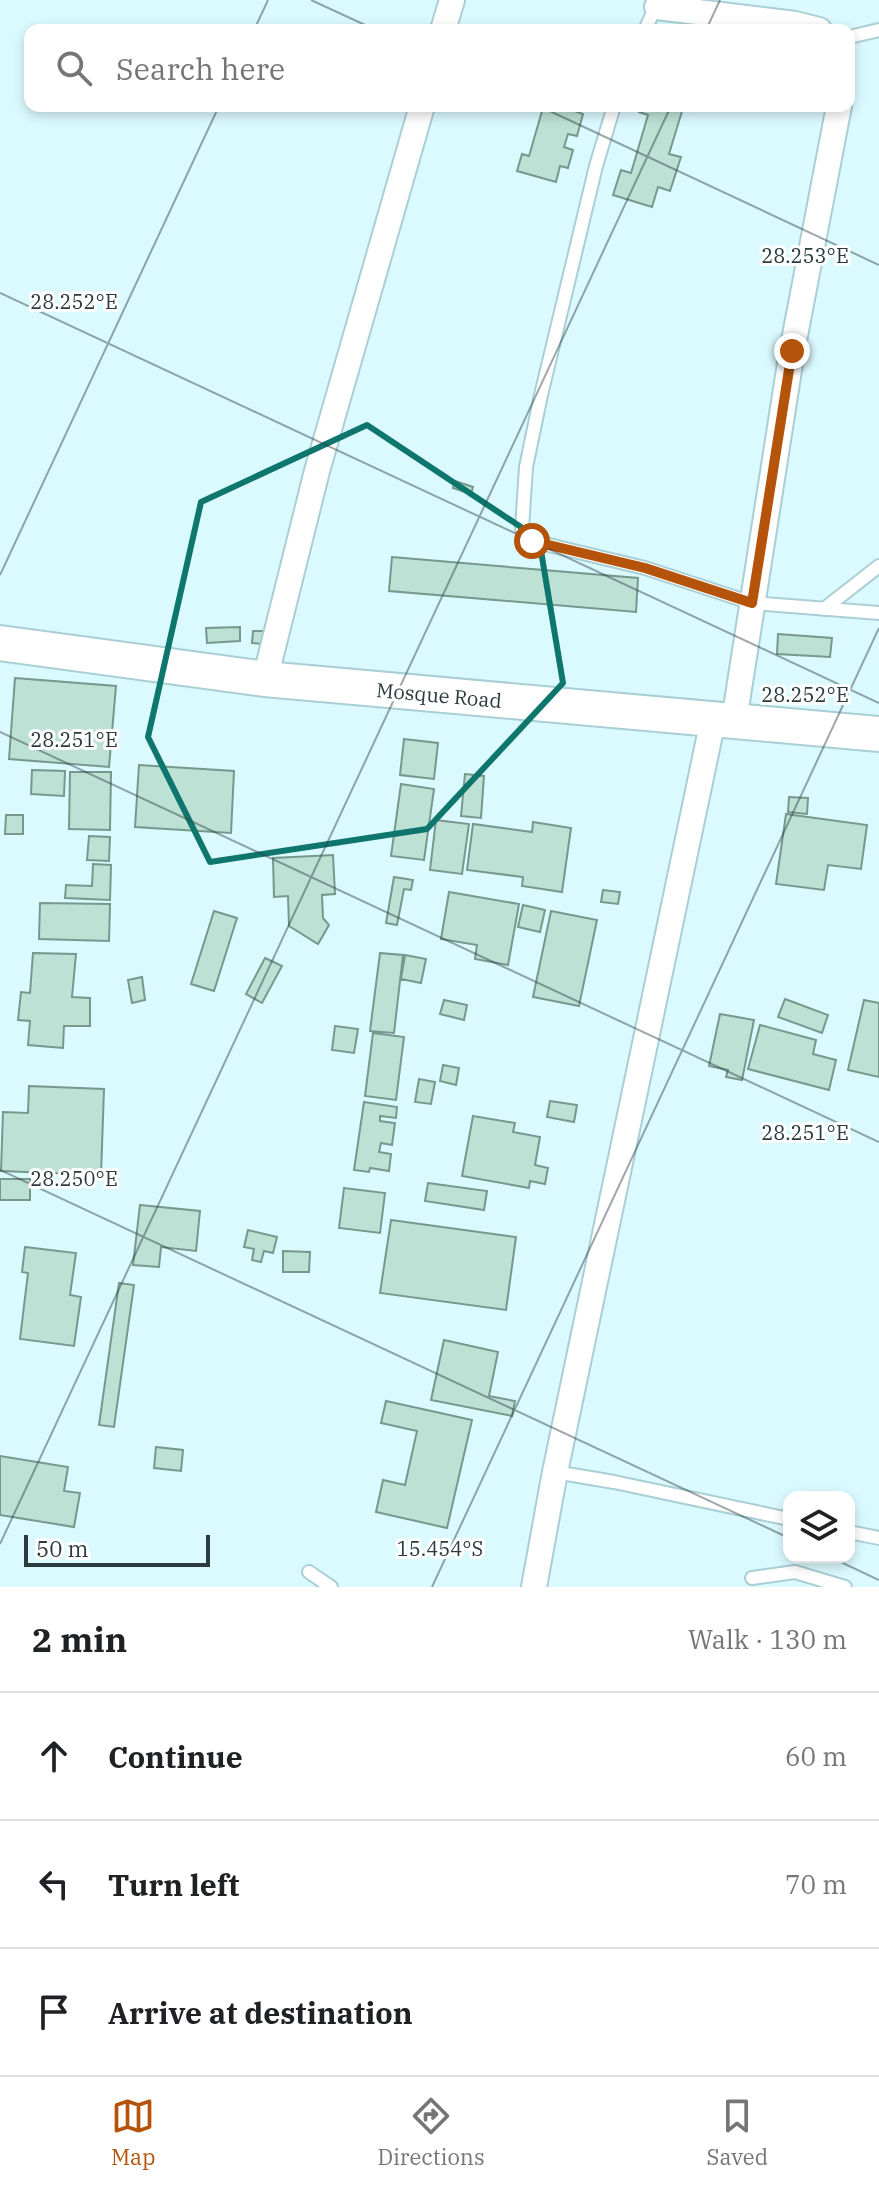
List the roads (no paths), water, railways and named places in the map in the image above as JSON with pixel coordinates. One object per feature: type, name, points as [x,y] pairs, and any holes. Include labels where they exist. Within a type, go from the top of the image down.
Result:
[{"type":"street","points":[[444,24],[448,1]]},
{"type":"street","points":[[658,3],[795,24]]},
{"type":"street","points":[[265,679],[317,471],[420,112]]},
{"type":"street","points":[[534,1587],[555,1472],[723,720],[752,603],[792,351],[838,112]]},
{"type":"street","name":"Mosque Road","points":[[0,643],[265,679],[879,734]]},
{"type":"lane","points":[[648,24],[658,3]]},
{"type":"lane","points":[[855,36],[879,30]]},
{"type":"lane","points":[[612,112],[596,166],[526,467],[524,536],[532,541],[645,568],[752,603],[879,613]]},
{"type":"lane","points":[[824,609],[879,566]]},
{"type":"lane","points":[[555,1472],[783,1518]]},
{"type":"lane","points":[[855,1533],[879,1538]]},
{"type":"lane","points":[[309,1572],[331,1587]]},
{"type":"lane","points":[[752,1578],[795,1572],[845,1587]]}]
